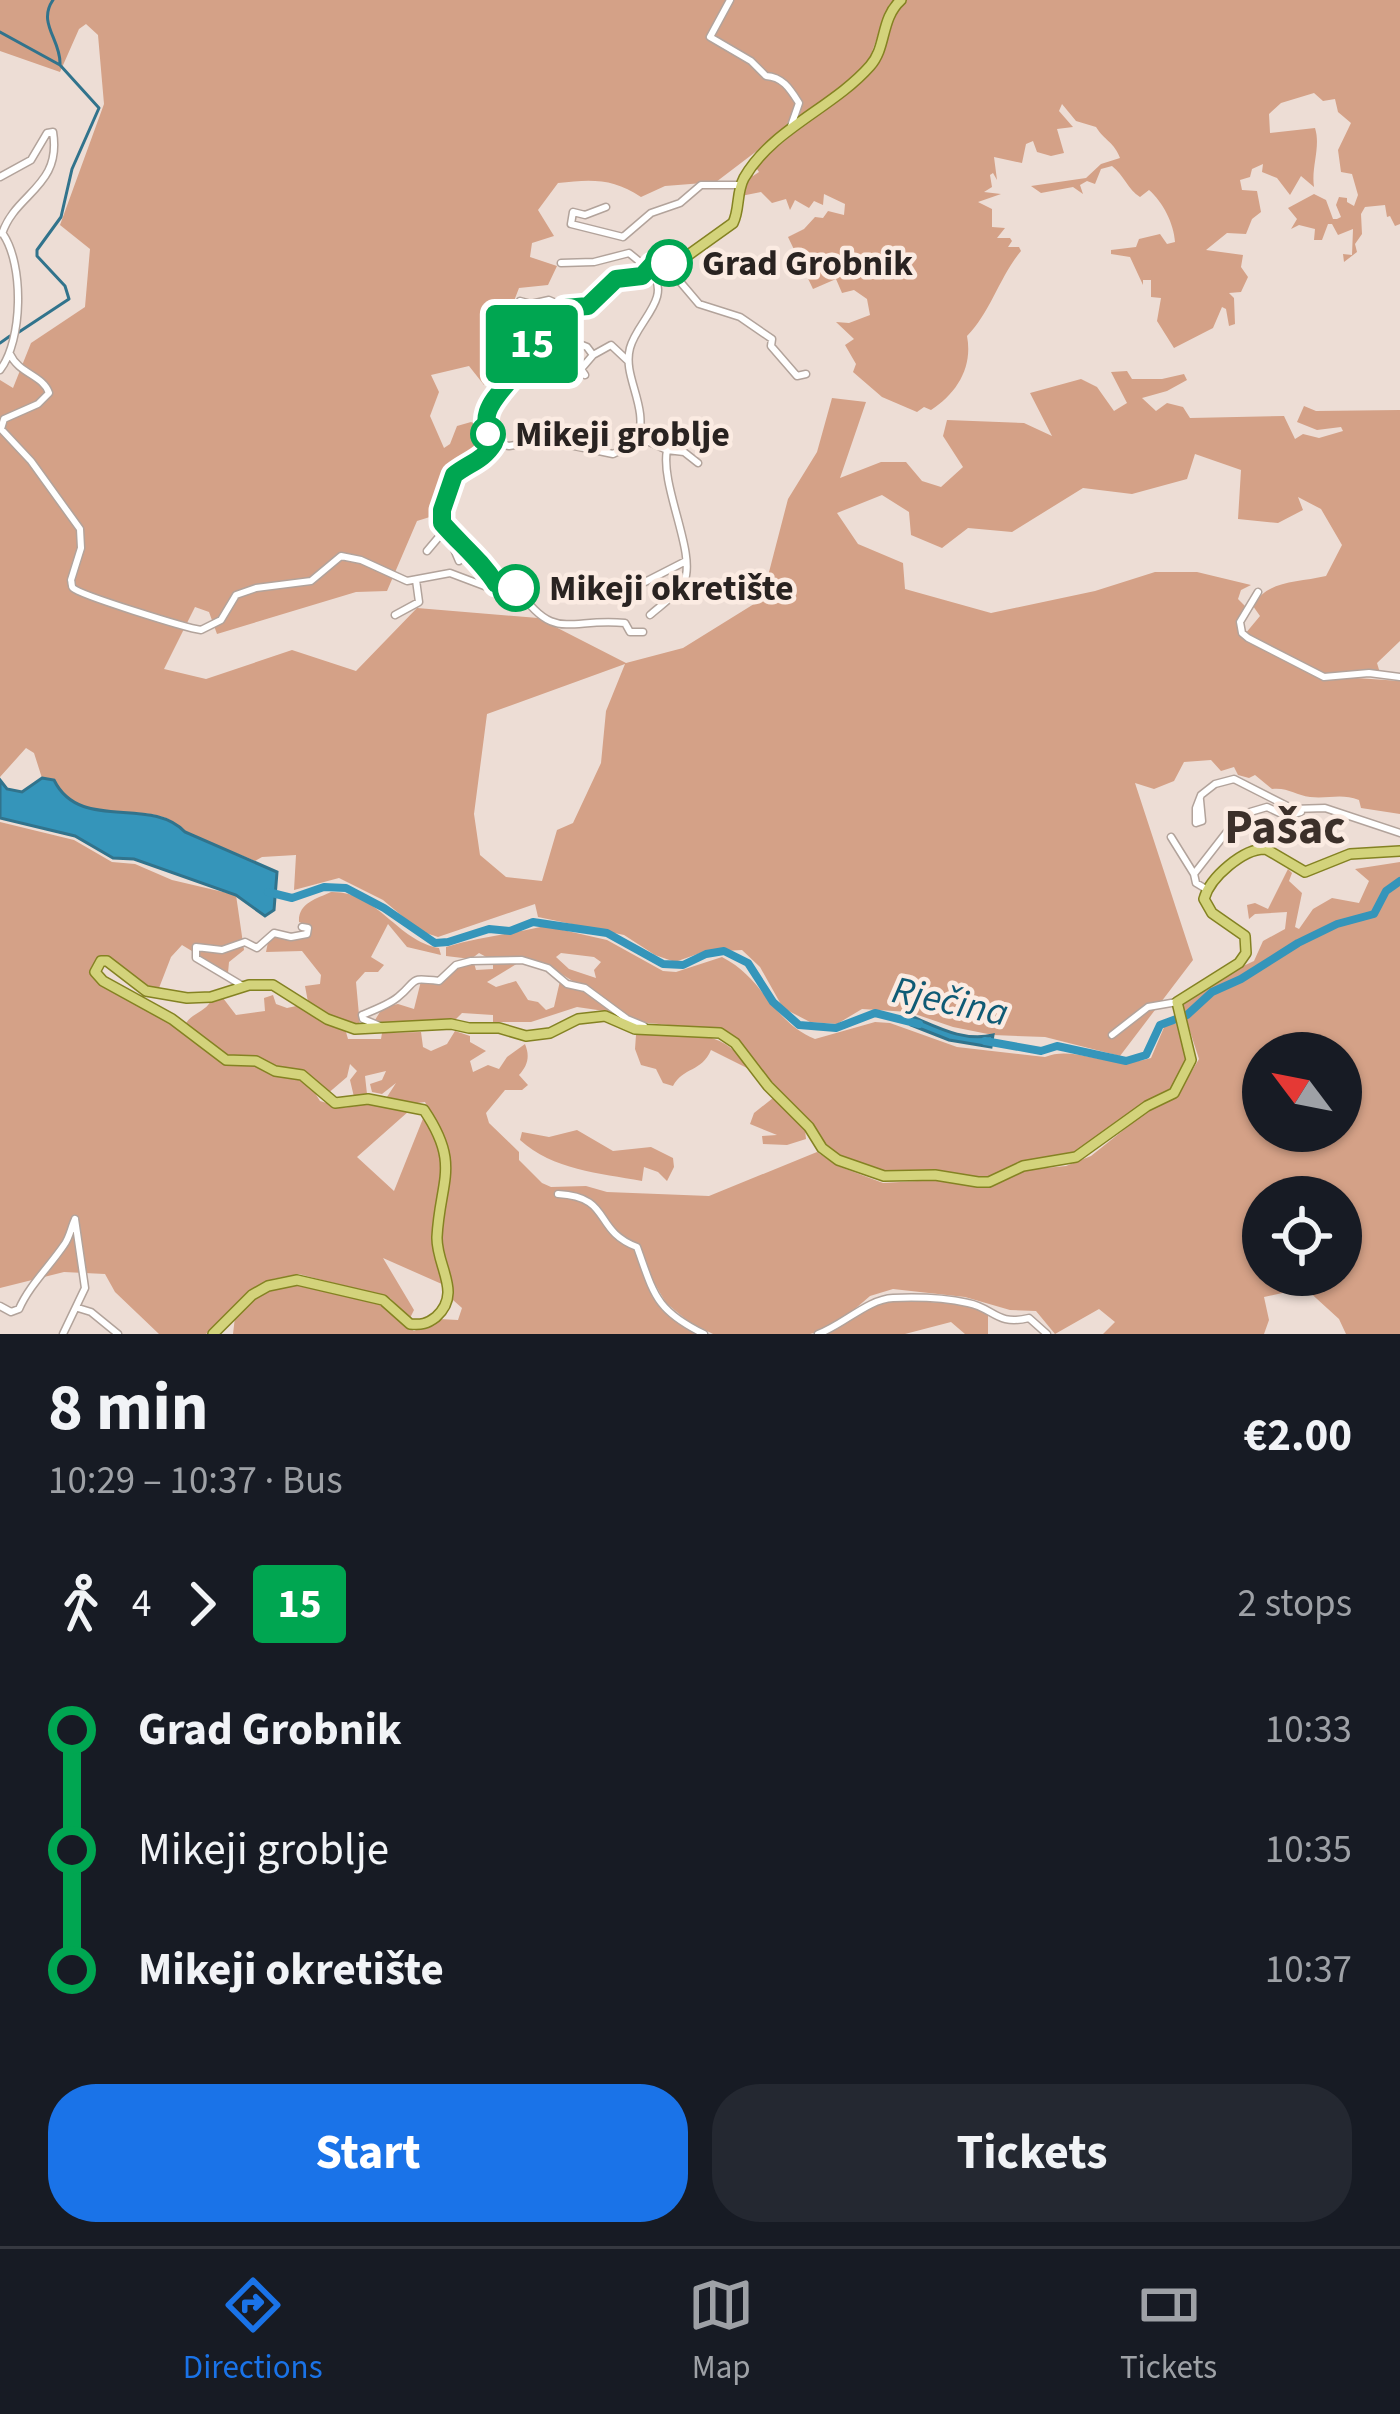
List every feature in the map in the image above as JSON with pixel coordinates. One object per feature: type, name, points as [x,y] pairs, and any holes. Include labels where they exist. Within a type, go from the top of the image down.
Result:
[{"type":"main road","points":[[665,264],[686,256],[733,223],[747,172],[874,62],[890,11],[901,0]]},
{"type":"main road","points":[[214,1334],[252,1295],[290,1280],[382,1300],[417,1326],[438,1315],[449,1295],[437,1240],[448,1172],[446,1153],[424,1110],[368,1099],[335,1103],[302,1075],[275,1071],[256,1061],[226,1060],[172,1019],[103,981],[94,968],[101,961],[146,991],[211,997],[242,986],[273,985],[338,1024],[381,1030],[451,1024],[499,1028],[526,1036],[550,1033],[578,1019],[605,1016],[635,1029],[707,1030],[730,1038],[822,1148],[838,1160],[884,1176],[935,1175],[988,1182],[1023,1166],[1076,1157],[1174,1093],[1191,1060],[1177,1004],[1239,963],[1246,953],[1245,936],[1207,908],[1206,889],[1252,849],[1266,849],[1305,872],[1350,854],[1400,851]]},
{"type":"street","points":[[730,0],[710,37],[786,85],[799,104],[788,132]]},
{"type":"street","points":[[0,177],[24,165],[47,133],[53,132],[46,177],[1,233],[10,247],[20,292],[10,354],[0,370]]},
{"type":"street","points":[[622,237],[651,212],[680,202],[701,185],[740,185]]},
{"type":"street","points":[[578,203],[574,226],[622,237]]},
{"type":"street","points":[[573,212],[585,215],[606,207]]},
{"type":"street","points":[[565,308],[552,329],[534,341],[486,411],[485,427],[494,443],[509,446],[546,440],[613,454],[633,446],[639,438],[641,408],[628,361],[635,333],[658,296],[651,268],[629,253],[622,237]]},
{"type":"street","points":[[561,263],[594,262],[629,253]]},
{"type":"street","points":[[520,301],[549,300],[565,308],[588,306],[616,279],[665,264],[690,297],[709,310],[740,317],[772,339],[772,346],[797,376],[806,374]]},
{"type":"street","points":[[578,343],[593,355]]},
{"type":"street","points":[[585,375],[581,369],[593,355],[611,345],[628,361]]},
{"type":"street","points":[[10,354],[21,371],[46,384],[49,393],[38,404],[4,419],[1,429],[31,461],[80,529],[82,541],[71,580],[76,590],[200,630],[221,620],[236,596],[310,580],[340,556],[362,560],[398,578],[455,573],[495,590],[519,593]]},
{"type":"street","points":[[639,438],[684,452],[698,464]]},
{"type":"street","points":[[458,561],[444,530],[442,510],[454,475],[477,463],[494,443]]},
{"type":"street","points":[[650,615],[682,586],[686,561],[665,476],[667,450]]},
{"type":"street","points":[[444,530],[485,565],[496,584],[517,588],[536,614],[566,626],[625,622],[630,632],[644,632]]},
{"type":"street","points":[[444,530],[459,542]]},
{"type":"street","points":[[428,551],[444,530]]},
{"type":"street","points":[[621,587],[639,588],[686,561]]},
{"type":"street","points":[[395,614],[419,602],[416,580]]},
{"type":"street","points":[[1258,592],[1240,622],[1248,638],[1324,677],[1400,676]]},
{"type":"street","points":[[1200,800],[1214,784],[1234,779],[1283,806],[1325,808],[1400,833]]},
{"type":"street","points":[[1194,874],[1246,811],[1267,807],[1286,816],[1310,808]]},
{"type":"street","points":[[1172,837],[1196,883],[1206,889]]},
{"type":"street","points":[[242,986],[196,958],[196,947],[222,950],[245,942],[257,947],[274,933],[304,936],[308,928],[302,927]]},
{"type":"street","points":[[381,1030],[361,1016],[398,998],[407,983],[420,977],[442,980],[456,965],[471,961],[512,960],[548,968],[567,984],[588,990],[632,1022],[654,1030]]},
{"type":"street","points":[[1112,1035],[1148,1007],[1177,1004]]},
{"type":"street","points":[[558,1194],[585,1196],[600,1208],[611,1234],[637,1247],[657,1300],[704,1334]]},
{"type":"street","points":[[0,1306],[14,1312],[68,1240],[75,1219],[84,1293],[63,1334]]},
{"type":"street","points":[[818,1334],[889,1298],[974,1304],[1000,1320],[1029,1318],[1047,1334]]},
{"type":"street","points":[[78,1308],[85,1308],[118,1334]]},
{"type":"shaded area","points":[[0,0],[895,0],[866,68],[716,182],[665,186],[641,197],[601,181],[558,183],[538,210],[554,236],[532,243],[530,257],[557,266],[548,285],[519,288],[509,314],[526,341],[514,379],[484,385],[469,366],[431,375],[439,392],[430,416],[444,448],[457,426],[471,422],[481,426],[490,446],[471,466],[453,472],[433,516],[417,521],[387,591],[356,592],[217,634],[209,612],[195,607],[164,669],[206,679],[292,650],[356,671],[417,608],[538,618],[626,663],[683,648],[762,599],[788,499],[817,452],[832,398],[866,402],[840,478],[881,462],[906,462],[922,481],[941,487],[963,467],[943,436],[947,420],[1024,423],[1052,436],[1030,393],[1081,379],[1097,387],[1114,411],[1127,403],[1111,372],[1127,371],[1132,379],[1184,374],[1187,380],[1142,398],[1156,411],[1167,403],[1183,407],[1190,418],[1284,416],[1295,439],[1303,434],[1319,438],[1343,431],[1341,427],[1317,430],[1297,422],[1304,406],[1316,411],[1400,410],[1400,641],[1377,663],[1380,673],[1324,675],[1245,634],[1260,616],[1253,606],[1266,591],[1326,576],[1342,545],[1321,509],[1298,497],[1303,510],[1278,523],[1238,519],[1241,470],[1195,454],[1187,479],[1132,494],[1083,488],[1012,532],[968,528],[942,548],[911,535],[909,512],[882,495],[837,513],[858,544],[903,563],[905,589],[991,613],[1095,591],[1155,572],[1197,572],[1251,585],[1241,590],[1238,599],[1245,606],[1238,627],[1247,641],[1313,675],[1400,681],[1400,814],[1361,808],[1353,798],[1310,797],[1272,789],[1255,775],[1238,775],[1234,767],[1221,771],[1211,760],[1184,762],[1174,781],[1154,789],[1135,783],[1193,960],[1120,1056],[1045,1037],[993,1035],[953,1027],[909,1012],[862,1009],[837,1024],[810,1022],[783,1008],[760,967],[742,950],[703,952],[675,962],[624,935],[538,917],[535,904],[438,937],[420,931],[383,900],[339,878],[294,890],[296,855],[255,861],[193,836],[163,817],[75,803],[54,780],[42,778],[34,753],[26,748],[0,777],[0,380],[13,388],[31,343],[85,307],[90,249],[60,225],[104,104],[98,35],[86,24],[79,29],[60,72],[0,51]],"holes":[[[625,664],[606,711],[601,763],[573,823],[557,830],[542,881],[506,877],[480,855],[474,814],[487,714]]]},
{"type":"shaded area","points":[[904,0],[1400,0],[1400,224],[1395,226],[1387,217],[1385,205],[1365,207],[1357,252],[1344,262],[1343,254],[1352,255],[1353,229],[1338,235],[1328,224],[1322,240],[1314,240],[1315,229],[1299,225],[1291,229],[1297,219],[1288,208],[1314,194],[1326,200],[1333,219],[1341,217],[1336,205],[1339,197],[1354,206],[1358,195],[1352,174],[1341,172],[1338,150],[1351,123],[1338,112],[1335,99],[1323,101],[1314,93],[1281,103],[1269,114],[1270,133],[1315,128],[1314,187],[1301,176],[1290,195],[1277,178],[1262,172],[1263,164],[1240,180],[1242,190],[1257,191],[1261,212],[1246,234],[1227,233],[1206,250],[1243,255],[1241,267],[1248,277],[1241,292],[1229,293],[1234,298],[1235,324],[1229,326],[1222,307],[1213,328],[1174,348],[1157,321],[1161,298],[1151,297],[1151,280],[1143,280],[1143,285],[1130,257],[1111,254],[1111,250],[1136,247],[1139,239],[1160,234],[1167,244],[1175,242],[1170,221],[1154,195],[1149,190],[1140,197],[1112,166],[1101,169],[1095,184],[1080,185],[1083,194],[1073,187],[1041,193],[1031,186],[1086,178],[1101,164],[1120,158],[1096,127],[1076,121],[1062,104],[1059,111],[1073,127],[1057,129],[1064,153],[1037,152],[1033,141],[1026,144],[1022,163],[994,157],[997,180],[990,175],[992,187],[984,192],[1001,194],[978,202],[992,209],[992,227],[1005,228],[997,238],[1010,238],[1008,247],[1021,251],[967,336],[968,358],[961,378],[931,410],[924,407],[917,412],[882,397],[853,372],[856,364],[845,345],[854,339],[836,322],[849,323],[870,315],[867,299],[854,290],[842,293],[836,279],[813,289],[788,237],[828,211],[844,215],[845,204],[824,194],[823,205],[814,201],[809,208],[795,200],[790,210],[786,199],[772,203],[761,192],[741,196],[751,172],[753,176],[759,172],[755,166],[877,63],[888,19]]},
{"type":"shaded area","points":[[0,822],[74,840],[112,862],[135,864],[172,880],[236,895],[244,950],[229,962],[228,973],[182,945],[171,957],[159,988],[146,987],[97,961],[89,973],[138,1006],[172,1021],[189,1039],[228,1064],[257,1064],[307,1080],[320,1101],[343,1108],[374,1103],[409,1111],[357,1157],[394,1191],[424,1116],[443,1153],[433,1252],[444,1285],[383,1258],[414,1310],[410,1318],[390,1298],[299,1274],[273,1279],[249,1291],[206,1334],[159,1334],[115,1292],[105,1274],[64,1272],[0,1288]]},
{"type":"shaded area","points":[[1400,862],[1400,1334],[1346,1334],[1339,1319],[1314,1296],[1362,1296],[1362,1176],[1242,1176],[1242,1296],[1269,1296],[1264,1297],[1269,1320],[1264,1334],[1103,1334],[1115,1322],[1099,1309],[1055,1334],[1036,1311],[893,1289],[870,1296],[834,1327],[810,1334],[713,1334],[666,1303],[640,1259],[656,1300],[700,1334],[233,1334],[235,1317],[251,1298],[293,1283],[387,1306],[414,1331],[439,1319],[458,1320],[462,1308],[453,1300],[439,1240],[449,1178],[448,1152],[425,1102],[402,1105],[385,1100],[396,1083],[382,1094],[372,1092],[370,1084],[382,1080],[386,1071],[365,1076],[367,1094],[354,1097],[350,1080],[357,1071],[350,1064],[347,1077],[326,1095],[314,1080],[228,1058],[185,1025],[211,1001],[223,998],[236,1015],[265,1011],[264,998],[273,995],[276,1004],[301,1005],[346,1032],[348,1039],[421,1032],[423,1047],[431,1051],[447,1044],[455,1031],[470,1036],[470,1042],[486,1051],[470,1061],[473,1072],[488,1065],[499,1069],[525,1044],[527,1060],[519,1075],[528,1085],[522,1090],[505,1090],[486,1113],[489,1123],[519,1152],[519,1160],[551,1187],[709,1196],[817,1152],[838,1166],[883,1183],[935,1180],[990,1187],[1024,1170],[1066,1166],[1091,1156],[1146,1112],[1177,1096],[1199,1059],[1181,1003],[1215,979],[1254,961],[1263,941],[1285,929],[1287,912],[1255,914],[1249,919],[1247,905],[1268,909],[1288,869],[1292,873],[1289,881],[1302,893],[1295,927],[1299,929],[1313,909],[1332,898],[1359,903],[1369,881],[1355,869]]},
{"type":"shaded area","points":[[331,892],[362,899],[411,936],[439,948],[441,955],[407,947],[388,924],[371,957],[384,965],[378,972],[365,972],[356,982],[360,1026],[331,1017],[308,1002],[305,986],[320,984],[321,975],[302,951],[266,952],[268,942],[279,934],[291,940],[310,934],[311,927],[299,922],[301,910]]},
{"type":"shaded area","points":[[545,926],[607,940],[663,971],[676,972],[722,957],[748,976],[788,1021],[815,1039],[875,1022],[890,1023],[957,1047],[1122,1062],[1151,1058],[1165,1025],[1179,1023],[1188,1060],[1170,1092],[1083,1150],[991,1178],[884,1174],[839,1157],[822,1144],[721,1030],[638,1022],[547,965],[479,953],[471,959],[446,956],[446,947]],"holes":[[[561,953],[601,962],[594,970],[596,978],[569,969],[556,957]]]},
{"type":"shaded area","points":[[474,963],[476,970],[493,969],[493,963],[518,963],[487,982],[496,987],[516,981],[528,1000],[546,1010],[554,1007],[560,981],[583,989],[611,1012],[577,1007],[531,1022],[493,1022],[493,1015],[462,1013],[454,1021],[384,1026],[375,1020],[383,1007],[398,1004],[414,1009],[421,981],[441,983],[458,968]]},
{"type":"shaded area","points":[[636,1035],[720,1041],[751,1070],[711,1050],[673,1086],[663,1083],[656,1069],[641,1065],[635,1049]]},
{"type":"shaded area","points":[[773,1098],[805,1129],[806,1139],[787,1145],[763,1144],[762,1136],[777,1135],[750,1124],[754,1113]]},
{"type":"shaded area","points":[[577,1130],[613,1151],[651,1147],[673,1158],[674,1167],[667,1181],[644,1167],[642,1181],[562,1164],[520,1140],[522,1132],[549,1137]]},
{"type":"shaded area","points":[[879,1302],[971,1305],[988,1315],[988,1334],[965,1334],[951,1322],[905,1334],[825,1334]]},
{"type":"water","points":[[42,778],[54,780],[81,805],[170,821],[277,872],[274,910],[265,916],[236,895],[134,859],[113,858],[75,836],[0,818],[0,780],[7,789],[22,792]]},
{"type":"water","points":[[913,1017],[962,1035],[993,1035],[991,1047],[949,1040],[911,1025]]},
{"type":"waterway","points":[[53,0],[47,16],[60,64]]},
{"type":"waterway","points":[[0,32],[60,65],[99,108],[72,169],[61,217],[37,250],[37,256],[65,286],[69,299],[19,332]]},
{"type":"waterway","points":[[0,343],[10,336]]},
{"type":"waterway","name":"Rječina","points":[[985,1041],[1041,1051],[1057,1046],[1126,1061],[1146,1055],[1160,1025],[1187,1015],[1212,992],[1298,943],[1337,924],[1374,914],[1386,891],[1400,881]]},
{"type":"waterway","name":"Rječina","points":[[268,892],[292,898],[324,887],[346,888],[435,943],[489,929],[510,931],[533,922],[607,933],[663,964],[683,965],[724,951],[748,963],[773,1002],[799,1025],[836,1028],[875,1013],[919,1024]]},
{"type":"bus line","name":"15","points":[[516,588],[496,584],[485,565],[442,523],[454,475],[477,463],[491,448],[494,443],[485,427],[486,411],[529,347],[552,329],[565,308],[588,306],[616,279],[642,276],[652,265],[669,263]]},
{"type":"place","name":"Grad Grobnik","points":[[669,263]]},
{"type":"place","name":"Mikeji groblje","points":[[488,434]]},
{"type":"place","name":"Mikeji okretište","points":[[516,588]]},
{"type":"district","name":"Pašac","points":[[1285,828]]}]
